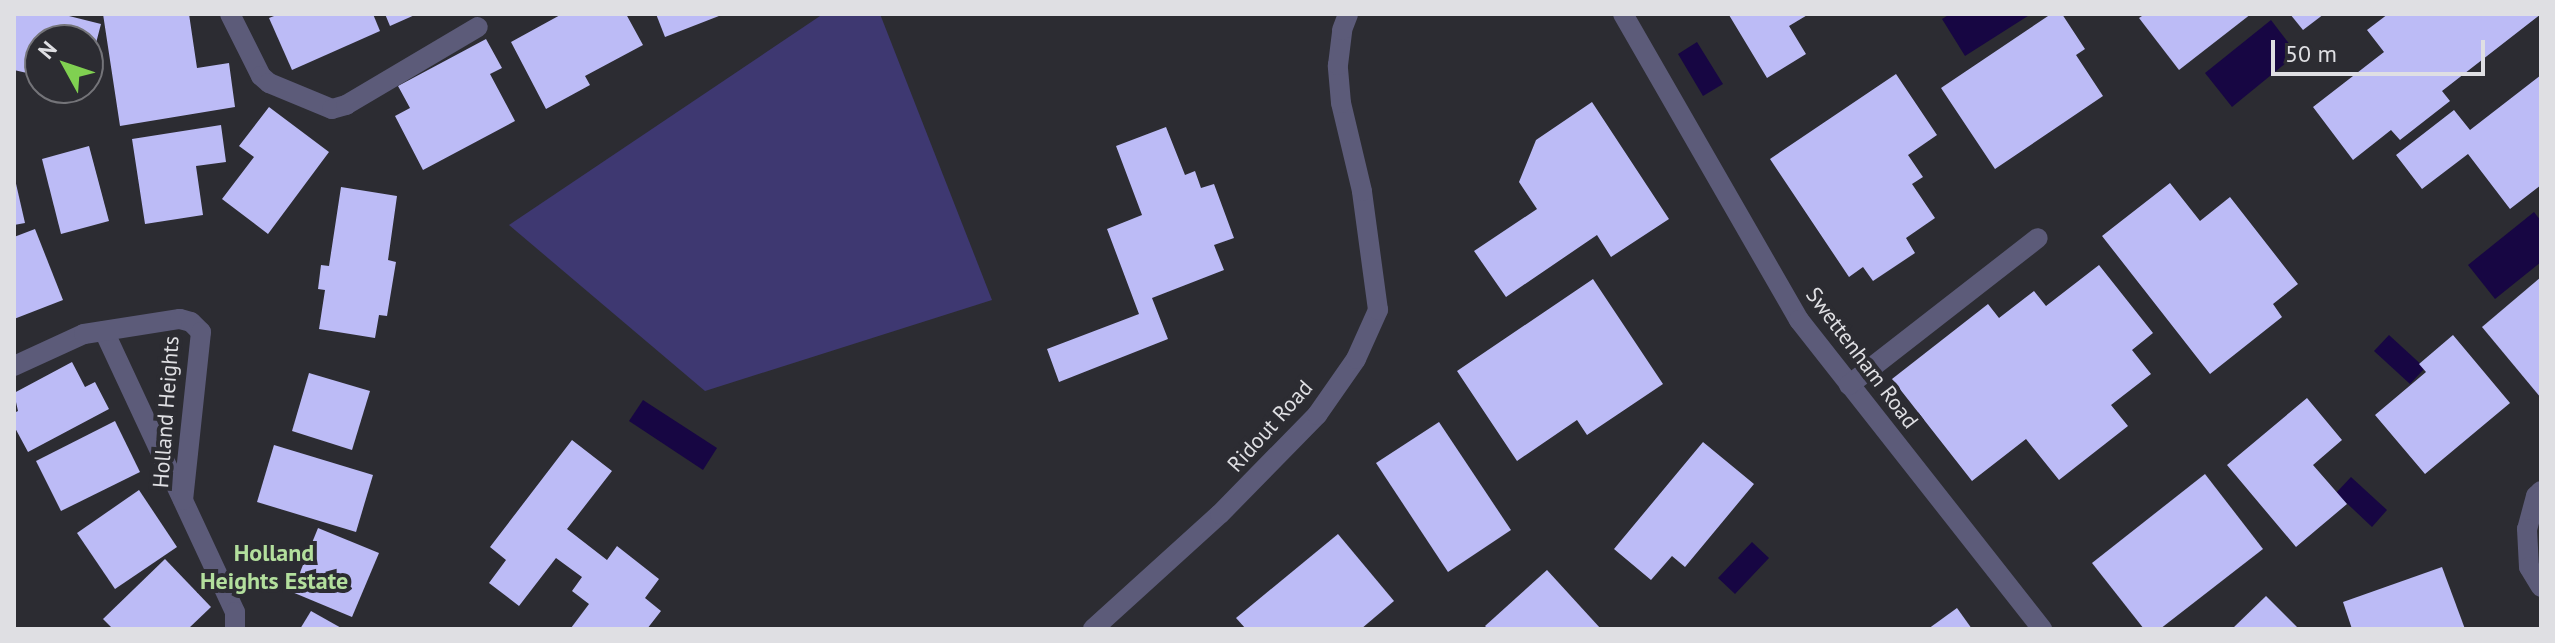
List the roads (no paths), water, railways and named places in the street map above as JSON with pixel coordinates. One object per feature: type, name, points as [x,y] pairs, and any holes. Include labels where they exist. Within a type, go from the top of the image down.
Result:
[{"type":"street","points":[[230,14],[261,76],[332,109],[346,105],[478,27]]},
{"type":"street","name":"Ridout Road","points":[[1093,629],[1220,514],[1317,415],[1356,359],[1378,310],[1362,191],[1341,103],[1338,65],[1342,30],[1348,14]]},
{"type":"street","name":"Swettenham Road","points":[[1623,14],[1799,320],[2042,629]]},
{"type":"street","points":[[1849,385],[2038,238]]},
{"type":"street","name":"Holland Heights","points":[[14,366],[84,334],[180,319],[201,332],[183,500]]},
{"type":"street","name":"Holland Heights","points":[[104,331],[235,612],[235,629]]},
{"type":"street","points":[[2541,491],[2536,496],[2527,529],[2529,567],[2541,587]]},
{"type":"district","name":"Holland Heights Estate","points":[[274,567]]}]
